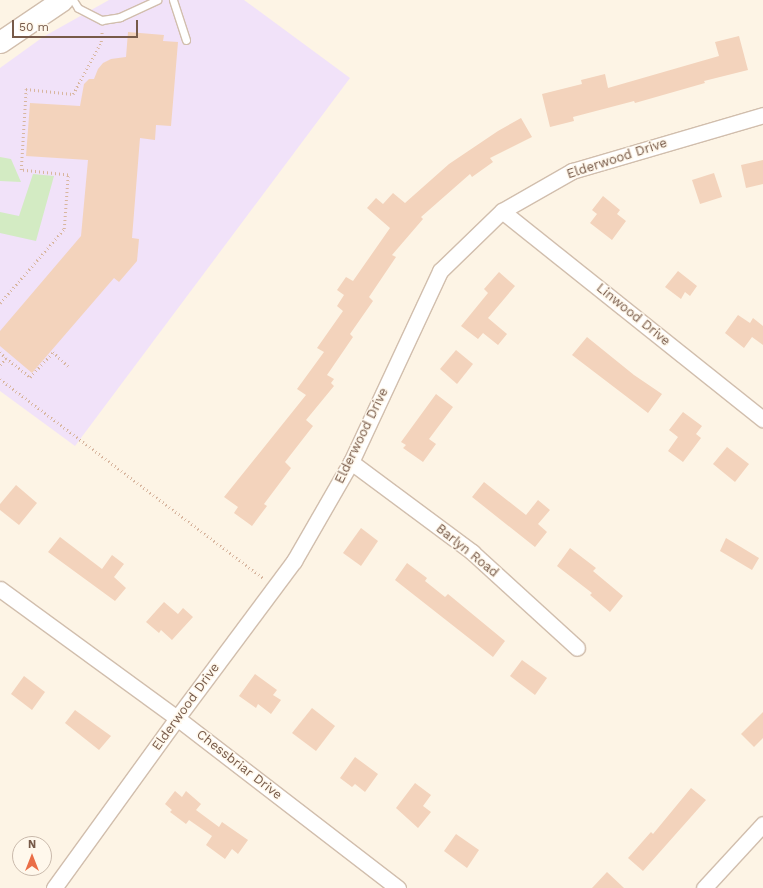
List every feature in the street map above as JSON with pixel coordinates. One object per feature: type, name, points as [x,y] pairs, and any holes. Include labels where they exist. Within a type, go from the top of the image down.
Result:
[{"type":"main road","points":[[0,42],[62,0]]},
{"type":"street","name":"Elderwood Drive","points":[[54,888],[177,718],[294,561],[351,462],[440,272],[502,211],[572,171],[763,116]]},
{"type":"street","name":"Linwood Drive","points":[[502,211],[763,419]]},
{"type":"street","name":"Barlyn Road","points":[[351,462],[472,552],[578,648]]},
{"type":"street","name":"Chessbriar Drive","points":[[0,589],[177,718],[398,888]]},
{"type":"street","points":[[704,888],[763,824]]},
{"type":"lane","points":[[73,0],[78,8],[102,20],[120,17],[157,0]]},
{"type":"lane","points":[[173,0],[186,40]]},
{"type":"path","points":[[0,303],[64,229],[68,175],[21,170],[26,89],[73,94],[101,42],[102,20]]},
{"type":"path","points":[[0,352],[30,377],[53,352],[69,367]]},
{"type":"path","points":[[0,366],[6,358]]},
{"type":"path","points":[[0,379],[275,586]]},
{"type":"shaded area","points":[[109,0],[244,0],[350,78],[75,446],[0,391],[0,68],[43,37]]},
{"type":"green space","points":[[0,157],[11,159],[21,182],[0,181]]},
{"type":"green space","points":[[33,174],[54,176],[36,241],[0,233],[0,212],[19,216]]},
{"type":"building","points":[[128,32],[164,35],[163,41],[178,42],[171,126],[156,125],[155,140],[140,138],[132,238],[139,239],[137,261],[119,282],[114,278],[32,373],[0,346],[0,331],[81,236],[88,160],[26,156],[30,103],[80,106],[84,84],[89,79],[94,79],[98,69],[103,63],[111,59],[126,57]]},
{"type":"building","points":[[739,36],[748,70],[704,81],[705,83],[635,103],[634,101],[573,117],[574,121],[550,127],[542,94],[582,84],[581,80],[605,74],[608,88],[719,56],[715,42]]},
{"type":"building","points":[[521,118],[532,137],[490,158],[493,162],[472,177],[470,174],[421,217],[423,219],[392,255],[396,257],[369,297],[373,301],[350,334],[353,337],[327,375],[334,379],[331,383],[334,386],[306,420],[313,426],[285,462],[291,468],[264,504],[267,506],[252,526],[234,513],[238,507],[224,497],[306,395],[297,389],[324,352],[317,348],[343,311],[337,306],[344,295],[337,290],[346,277],[353,281],[390,228],[367,208],[376,198],[383,204],[393,193],[405,203],[449,164],[498,131]]},
{"type":"building","points":[[763,160],[763,184],[746,188],[741,165]]},
{"type":"building","points":[[714,173],[722,197],[700,204],[692,180]]},
{"type":"building","points":[[603,196],[620,210],[617,214],[626,221],[612,240],[590,223],[597,214],[592,210]]},
{"type":"building","points":[[678,271],[697,286],[690,296],[685,292],[681,299],[665,287]]},
{"type":"building","points":[[499,272],[515,286],[488,318],[507,334],[498,345],[483,333],[478,339],[461,326],[488,293],[484,289]]},
{"type":"building","points":[[738,315],[750,323],[753,318],[763,326],[763,345],[752,337],[744,348],[725,333]]},
{"type":"building","points":[[587,337],[634,375],[662,394],[648,413],[572,355]]},
{"type":"building","points":[[456,350],[473,364],[457,384],[440,369]]},
{"type":"building","points":[[436,394],[453,407],[429,439],[436,444],[423,462],[403,448],[406,445],[401,442]]},
{"type":"building","points":[[683,412],[702,426],[696,434],[701,438],[683,462],[668,451],[678,437],[669,430]]},
{"type":"building","points":[[727,447],[749,464],[735,482],[713,464]]},
{"type":"building","points":[[484,482],[526,515],[538,500],[550,510],[538,524],[547,532],[535,547],[472,497]]},
{"type":"building","points":[[16,485],[37,503],[19,525],[0,510],[0,504]]},
{"type":"building","points":[[361,528],[378,541],[361,566],[343,553]]},
{"type":"building","points":[[60,537],[102,569],[112,555],[124,564],[114,577],[126,588],[115,601],[48,552]]},
{"type":"building","points":[[726,538],[759,558],[752,570],[720,551]]},
{"type":"building","points":[[570,548],[596,568],[593,571],[623,596],[610,612],[590,595],[592,593],[557,566]]},
{"type":"building","points":[[407,563],[427,578],[425,581],[445,597],[448,594],[505,641],[493,657],[395,580]]},
{"type":"building","points":[[164,602],[178,614],[183,608],[193,617],[172,640],[161,630],[159,633],[146,622]]},
{"type":"building","points":[[522,660],[547,678],[535,695],[510,676]]},
{"type":"building","points":[[255,674],[277,690],[273,695],[281,700],[271,714],[258,704],[256,708],[239,696]]},
{"type":"building","points":[[24,676],[45,692],[32,710],[11,694]]},
{"type":"building","points":[[312,708],[335,726],[316,751],[292,733]]},
{"type":"building","points":[[75,710],[111,736],[99,750],[65,723]]},
{"type":"building","points":[[763,712],[763,738],[754,747],[741,734]]},
{"type":"building","points":[[355,757],[378,774],[365,792],[355,784],[352,787],[340,778]]},
{"type":"building","points":[[415,783],[431,795],[423,806],[431,812],[418,828],[396,808]]},
{"type":"building","points":[[691,788],[706,800],[643,871],[628,858],[651,832],[653,834]]},
{"type":"building","points":[[175,791],[182,797],[186,791],[201,804],[196,810],[219,827],[222,822],[248,840],[238,854],[232,849],[225,859],[206,845],[212,836],[189,820],[186,824],[170,812],[172,810],[165,804]]},
{"type":"building","points":[[456,834],[479,850],[467,868],[444,851]]},
{"type":"building","points":[[607,872],[624,888],[592,888]]}]
